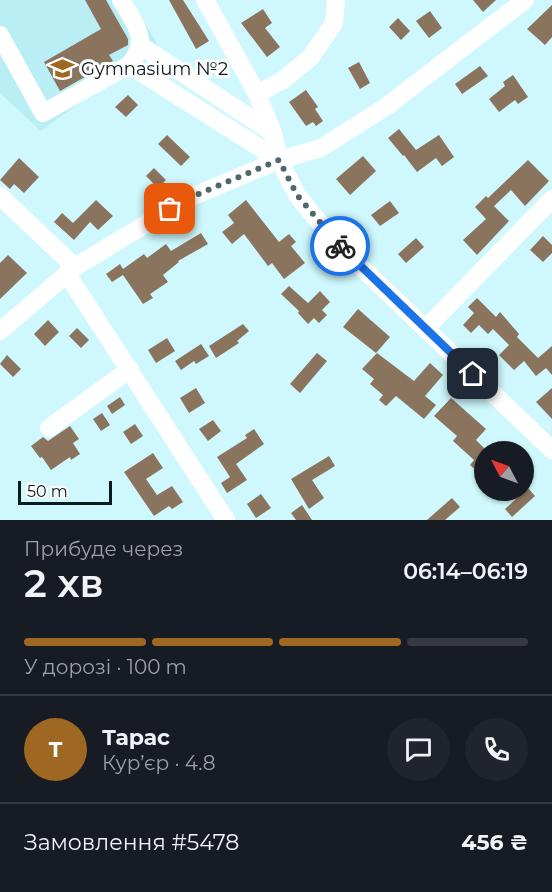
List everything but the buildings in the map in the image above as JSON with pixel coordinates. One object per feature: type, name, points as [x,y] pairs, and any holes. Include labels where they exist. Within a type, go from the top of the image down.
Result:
[{"type":"street","points":[[0,35],[43,113],[129,65],[138,56],[140,34],[121,0]]},
{"type":"street","points":[[206,0],[257,94],[273,133],[279,160],[297,195],[318,223],[336,243],[552,450]]},
{"type":"street","points":[[257,94],[283,80],[311,57],[334,23],[336,0]]},
{"type":"street","points":[[0,331],[71,271],[189,198],[279,160],[321,148],[387,106],[525,0]]},
{"type":"street","points":[[140,45],[273,133]]},
{"type":"street","points":[[129,65],[279,160]]},
{"type":"street","points":[[0,196],[71,271],[226,520]]},
{"type":"street","points":[[426,328],[552,199]]},
{"type":"street","points":[[49,428],[130,369]]},
{"type":"shaded area","name":"Gymnasium №2","points":[[0,0],[131,0],[158,45],[41,131],[0,93]]},
{"type":"way so far","points":[[170,209],[189,198],[279,160],[297,195],[318,223],[340,246]]},
{"type":"place","name":"Gymnasium №2","points":[[63,69]]},
{"type":"route","points":[[340,246],[473,374]]}]
